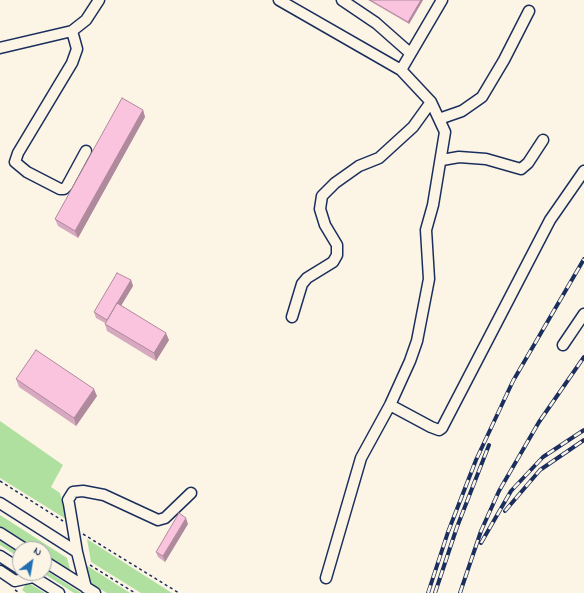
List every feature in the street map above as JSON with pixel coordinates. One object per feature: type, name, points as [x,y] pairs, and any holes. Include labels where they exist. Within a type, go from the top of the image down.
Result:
[{"type":"street","points":[[0,48],[72,31],[86,20],[99,0]]},
{"type":"street","points":[[279,0],[401,70],[431,102],[445,132],[442,160],[434,205],[426,230],[429,279],[424,308],[410,361],[390,405],[361,458],[326,578]]},
{"type":"street","points":[[342,0],[376,23],[410,53]]},
{"type":"street","points":[[401,70],[442,0]]},
{"type":"street","points":[[439,119],[462,111],[482,97],[504,60],[529,11]]},
{"type":"street","points":[[72,31],[77,48],[72,63],[18,153],[15,162],[27,172],[60,190],[67,186],[86,151]]},
{"type":"street","points":[[292,317],[302,284],[308,278],[333,262],[337,255],[337,245],[325,225],[320,209],[322,196],[335,183],[359,166],[379,158],[413,127],[431,102]]},
{"type":"street","points":[[442,160],[459,157],[486,159],[521,169],[528,164],[543,140]]},
{"type":"street","points":[[390,405],[431,427],[439,430],[442,428],[550,220],[584,171]]},
{"type":"street","points":[[563,345],[584,314]]},
{"type":"street","points":[[90,590],[77,552],[68,500],[73,492],[77,491],[104,495],[158,520],[165,518],[191,493]]},
{"type":"street","points":[[0,503],[77,552]]},
{"type":"street","points":[[0,534],[12,541]]},
{"type":"street","points":[[0,556],[12,564]]},
{"type":"street","points":[[52,566],[90,590]]},
{"type":"street","points":[[0,571],[12,579]]},
{"type":"street","points":[[40,581],[59,593]]},
{"type":"path","points":[[0,481],[179,593]]},
{"type":"path","points":[[83,534],[84,541]]},
{"type":"path","points":[[87,564],[135,593]]},
{"type":"green space","points":[[0,421],[63,465],[51,487],[60,493],[66,519],[0,478]]},
{"type":"green space","points":[[0,515],[41,541],[22,541],[0,527]]},
{"type":"green space","points":[[87,539],[172,593],[141,593],[91,562]]},
{"type":"green space","points":[[0,541],[12,548],[12,553],[0,545]]},
{"type":"green space","points":[[52,548],[67,558],[71,573],[52,560]]},
{"type":"green space","points":[[86,565],[130,593],[107,593],[90,583]]},
{"type":"green space","points":[[52,574],[81,593],[74,593],[52,579]]},
{"type":"green space","points":[[27,582],[45,593],[26,593],[22,590]]},
{"type":"building","points":[[370,0],[421,0],[408,22]]},
{"type":"building","points":[[122,98],[143,110],[75,231],[55,219]]},
{"type":"building","points":[[117,273],[131,280],[107,320],[94,312]]},
{"type":"building","points":[[117,303],[166,333],[154,353],[105,324]]},
{"type":"building","points":[[36,350],[94,389],[74,418],[16,379]]},
{"type":"building","points":[[179,513],[186,518],[163,556],[156,552]]},
{"type":"railway","points":[[428,593],[448,532],[476,460],[513,381],[584,259]]},
{"type":"railway","points":[[460,593],[481,531],[499,491],[539,422],[584,357]]},
{"type":"railway","points":[[481,543],[511,491],[543,457],[584,430]]},
{"type":"railway","points":[[505,511],[540,470],[584,440]]},
{"type":"railway","points":[[435,593],[457,527],[489,445]]}]
